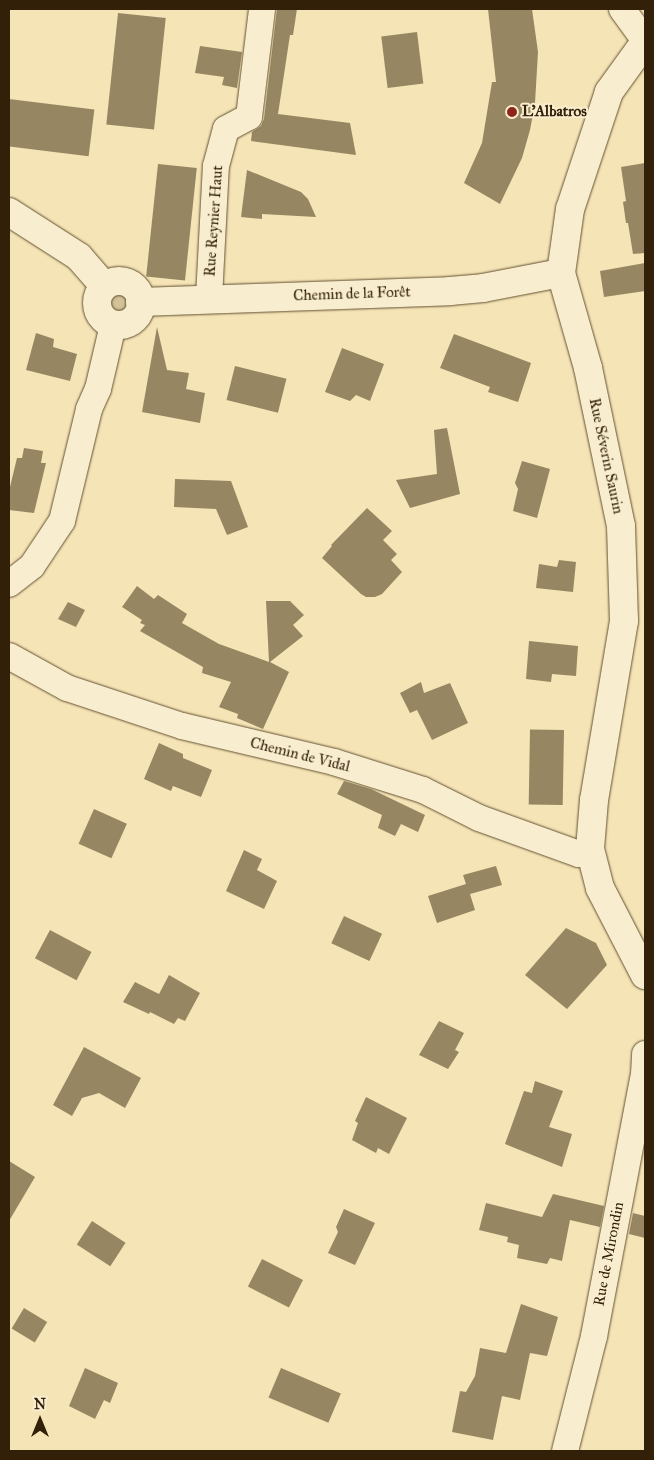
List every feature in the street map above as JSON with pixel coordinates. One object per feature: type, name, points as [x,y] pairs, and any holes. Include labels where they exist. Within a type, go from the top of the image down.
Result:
[{"type":"street","name":"Rue Reynier Haut","points":[[209,298],[216,166],[226,129],[249,117],[262,9]]},
{"type":"street","points":[[622,9],[645,42]]},
{"type":"street","name":"Rue Séverin Saurin","points":[[645,42],[608,92],[570,209],[561,273],[588,368],[621,526],[624,621],[594,800],[590,848],[600,888],[645,975]]},
{"type":"street","points":[[9,212],[79,257],[104,286]]},
{"type":"street","name":"Chemin de la Forêt","points":[[140,302],[209,298],[450,291],[483,288],[561,273]]},
{"type":"street","points":[[117,281],[136,289],[140,302],[137,315],[132,320],[120,325],[104,320],[96,303],[104,286],[117,281]]},
{"type":"street","points":[[9,584],[32,566],[62,521],[89,409],[98,389],[113,324]]},
{"type":"street","name":"Chemin de Vidal","points":[[9,656],[67,688],[182,726],[334,762],[423,790],[479,818],[579,854],[590,848]]},
{"type":"street","name":"Rue de Mirondin","points":[[565,1451],[594,1336],[645,1068]]},
{"type":"shaded area","points":[[123,282],[131,285],[137,291],[140,303],[137,315],[131,321],[115,324],[107,321],[101,315],[98,299],[101,291],[107,285]]},
{"type":"building","points":[[277,9],[297,9],[293,35],[290,35],[278,114],[350,123],[356,155],[251,141],[252,132],[261,126],[264,119]]},
{"type":"building","name":"L'Albatros","points":[[488,9],[532,9],[538,52],[535,103],[530,130],[522,158],[500,204],[464,183],[482,143],[492,82],[496,82]]},
{"type":"building","points":[[118,13],[166,18],[154,129],[106,124]]},
{"type":"building","points":[[417,32],[423,84],[388,88],[381,36]]},
{"type":"building","points":[[200,46],[242,52],[237,88],[222,85],[224,77],[195,73]]},
{"type":"building","points":[[9,99],[94,109],[89,156],[9,146]]},
{"type":"building","points":[[645,163],[645,253],[633,254],[623,202],[626,201],[621,167]]},
{"type":"building","points":[[158,164],[197,168],[185,280],[146,276]]},
{"type":"building","points":[[247,170],[301,192],[308,199],[316,217],[262,214],[262,219],[241,217]]},
{"type":"building","points":[[645,263],[645,291],[604,297],[600,271]]},
{"type":"building","points":[[157,327],[167,370],[189,373],[186,389],[205,393],[200,423],[142,412]]},
{"type":"building","points":[[36,333],[54,339],[53,347],[77,354],[70,381],[26,370]]},
{"type":"building","points":[[454,334],[531,363],[518,402],[488,392],[490,387],[440,368]]},
{"type":"building","points":[[342,348],[384,364],[370,401],[356,395],[350,401],[325,392]]},
{"type":"building","points":[[235,366],[286,379],[278,413],[227,400]]},
{"type":"building","points":[[447,428],[460,494],[410,508],[396,480],[437,474],[434,430]]},
{"type":"building","points":[[24,448],[43,451],[41,463],[46,463],[34,513],[9,510],[9,491],[17,458],[22,458]]},
{"type":"building","points":[[522,461],[550,469],[537,518],[513,511],[518,489],[515,483]]},
{"type":"building","points":[[175,479],[231,481],[248,527],[227,535],[216,509],[174,507]]},
{"type":"building","points":[[367,508],[392,531],[383,540],[397,554],[391,560],[402,572],[382,594],[375,597],[366,597],[361,594],[322,558],[331,545]]},
{"type":"building","points":[[559,560],[576,562],[573,592],[536,588],[539,564],[557,567]]},
{"type":"building","points":[[137,586],[154,599],[158,595],[187,614],[182,623],[219,644],[269,662],[266,601],[290,601],[304,615],[293,625],[303,636],[270,662],[289,672],[263,729],[237,718],[238,714],[219,707],[231,682],[202,673],[203,667],[140,631],[145,625],[140,623],[142,620],[122,607]]},
{"type":"building","points":[[68,602],[85,610],[76,627],[58,619]]},
{"type":"building","points":[[529,641],[578,646],[576,676],[552,674],[551,682],[526,679]]},
{"type":"building","points":[[421,682],[424,693],[450,683],[468,723],[432,740],[417,710],[410,713],[400,693]]},
{"type":"building","points":[[530,729],[564,730],[563,805],[529,804]]},
{"type":"building","points":[[159,743],[183,754],[183,758],[212,770],[201,797],[173,786],[171,791],[144,779]]},
{"type":"building","points":[[344,781],[371,789],[425,815],[418,832],[401,824],[395,836],[378,828],[382,815],[337,794]]},
{"type":"building","points":[[94,809],[127,824],[111,858],[79,844]]},
{"type":"building","points":[[244,850],[262,859],[257,870],[277,881],[264,909],[226,891]]},
{"type":"building","points":[[496,866],[502,885],[470,894],[475,910],[437,923],[428,896],[466,884],[463,875]]},
{"type":"building","points":[[344,916],[382,934],[369,961],[331,943]]},
{"type":"building","points":[[566,928],[596,943],[607,965],[567,1009],[525,975]]},
{"type":"building","points":[[50,930],[91,952],[76,980],[35,958]]},
{"type":"building","points":[[169,975],[200,993],[185,1021],[178,1018],[174,1024],[150,1012],[149,1014],[123,1002],[135,982],[159,994]]},
{"type":"building","points":[[439,1021],[464,1033],[455,1050],[459,1052],[448,1069],[419,1055]]},
{"type":"building","points":[[84,1047],[141,1078],[125,1108],[99,1093],[82,1098],[72,1116],[53,1105]]},
{"type":"building","points":[[535,1081],[563,1091],[549,1127],[572,1134],[562,1167],[505,1144],[524,1091],[532,1093]]},
{"type":"building","points":[[366,1097],[407,1118],[389,1154],[378,1148],[376,1153],[352,1140],[358,1123],[355,1121]]},
{"type":"building","points":[[9,1161],[35,1177],[9,1221]]},
{"type":"building","points":[[553,1194],[604,1206],[600,1227],[570,1220],[562,1261],[550,1258],[547,1264],[517,1258],[519,1245],[507,1242],[508,1237],[479,1230],[486,1203],[542,1217]]},
{"type":"building","points":[[344,1209],[375,1223],[355,1265],[328,1253],[338,1232],[336,1227]]},
{"type":"building","points":[[633,1213],[645,1216],[645,1238],[629,1234]]},
{"type":"building","points":[[92,1221],[126,1243],[110,1266],[77,1244]]},
{"type":"building","points":[[262,1259],[303,1280],[289,1308],[248,1287]]},
{"type":"building","points":[[521,1304],[558,1317],[547,1356],[530,1353],[520,1400],[502,1396],[493,1440],[452,1432],[460,1391],[466,1392],[475,1376],[480,1348],[506,1353]]},
{"type":"building","points":[[24,1308],[47,1322],[35,1342],[12,1329]]},
{"type":"building","points":[[85,1368],[118,1383],[110,1403],[104,1400],[95,1419],[69,1406]]},
{"type":"building","points":[[281,1368],[341,1393],[328,1423],[268,1397]]},
{"type":"place","name":"L'Albatros","points":[[512,112]]}]
